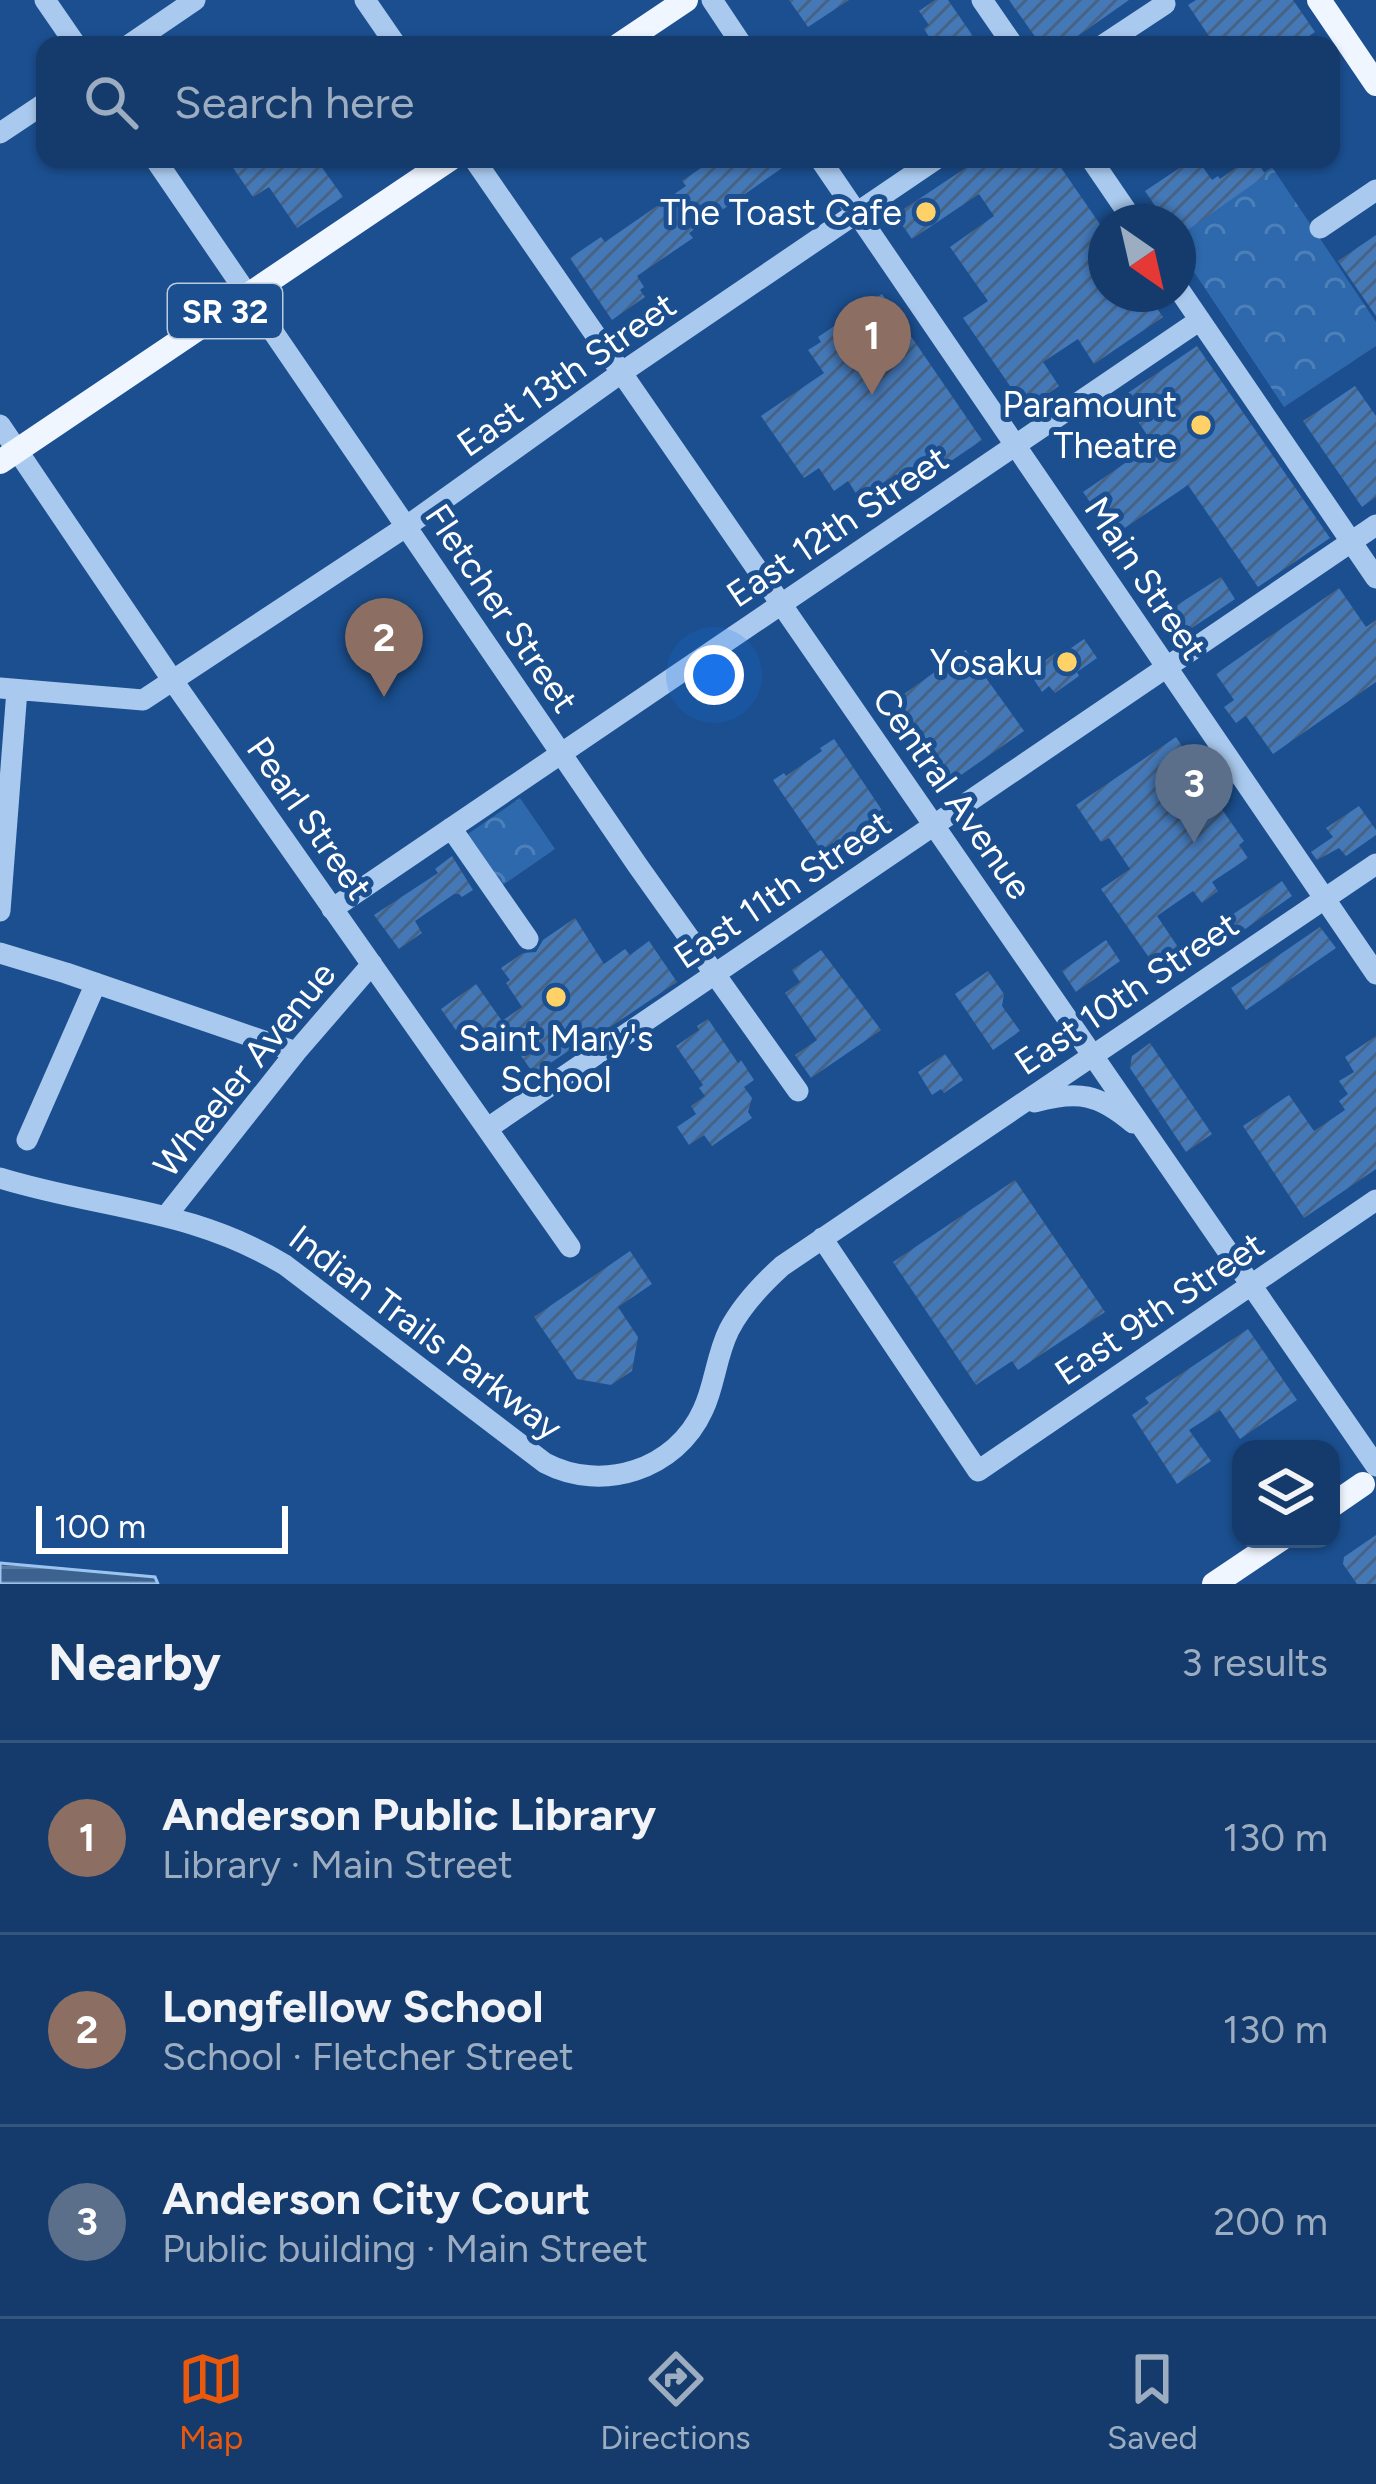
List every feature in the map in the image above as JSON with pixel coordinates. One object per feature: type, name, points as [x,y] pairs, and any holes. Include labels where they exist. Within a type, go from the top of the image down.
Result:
[{"type":"main road","points":[[632,36],[686,0]]},
{"type":"main road","points":[[1318,0],[1376,84]]},
{"type":"main road","name":"SR 32","points":[[9,456],[437,168]]},
{"type":"main road","points":[[1340,1499],[1372,1475]]},
{"type":"main road","points":[[1214,1584],[1268,1548]]},
{"type":"street","points":[[45,0],[70,36]]},
{"type":"street","points":[[142,36],[194,0]]},
{"type":"street","points":[[365,0],[390,36]]},
{"type":"street","points":[[712,0],[736,36]]},
{"type":"street","points":[[982,0],[1007,36]]},
{"type":"street","points":[[1117,36],[1165,4]]},
{"type":"street","points":[[0,134],[36,109]]},
{"type":"street","name":"Fletcher Street","points":[[160,168],[560,754],[798,1091]]},
{"type":"street","name":"Central Avenue","points":[[480,168],[1157,1145],[1372,1475]]},
{"type":"street","name":"Main Street","points":[[826,168],[1376,974]]},
{"type":"street","name":"East 13th Street","points":[[8,689],[143,700],[406,526],[923,168]]},
{"type":"street","points":[[1097,168],[1122,204]]},
{"type":"street","points":[[1320,228],[1376,190]]},
{"type":"street","points":[[1194,312],[1376,578]]},
{"type":"street","name":"East 12th Street","points":[[332,908],[1200,320]]},
{"type":"street","name":"Pearl Street","points":[[0,425],[9,456],[275,823],[570,1246]]},
{"type":"street","name":"East 11th Street","points":[[488,1128],[1376,525]]},
{"type":"street","points":[[0,911],[8,689]]},
{"type":"street","points":[[451,828],[528,939]]},
{"type":"street","name":"East 10th Street","points":[[822,1238],[1376,864]]},
{"type":"street","points":[[0,953],[296,1052]]},
{"type":"street","name":"Wheeler Avenue","points":[[167,1215],[372,964]]},
{"type":"street","points":[[27,1139],[96,983]]},
{"type":"street","points":[[997,1120],[1040,1100],[1079,1094],[1108,1105],[1157,1145]]},
{"type":"street","name":"Indian Trails Parkway","points":[[0,1178],[167,1215],[226,1234],[285,1265],[544,1463],[590,1477],[649,1466],[678,1446],[702,1414],[728,1332],[747,1301],[782,1266],[822,1238]]},
{"type":"street","name":"East 9th Street","points":[[822,1238],[979,1471],[1376,1200]]},
{"type":"green space","points":[[1271,168],[1376,322],[1376,346],[1284,407],[1196,275],[1196,218]]},
{"type":"green space","points":[[520,798],[555,849],[500,887],[465,836]]},
{"type":"shaded area","points":[[0,1563],[155,1577],[158,1584],[0,1584]]},
{"type":"building","points":[[789,0],[849,0],[808,27]]},
{"type":"building","points":[[935,0],[948,0],[973,36],[928,36],[924,29],[929,25],[919,11]]},
{"type":"building","points":[[1009,0],[1129,0],[1078,36],[1035,36]]},
{"type":"building","points":[[1196,0],[1293,0],[1315,32],[1309,36],[1209,36],[1188,5]]},
{"type":"building","points":[[233,168],[322,168],[343,197],[297,228],[269,187],[253,197]]},
{"type":"building","points":[[701,168],[782,168],[637,276],[645,297],[612,320],[570,258],[601,237],[605,242],[686,186],[682,181]]},
{"type":"building","points":[[966,168],[1061,168],[1088,207],[1088,312],[1160,312],[1163,317],[1094,364],[1078,339],[1043,362],[1059,386],[1026,409],[963,318],[988,301],[950,247],[994,216],[979,194],[912,239],[895,215]]},
{"type":"building","points":[[1180,168],[1203,168],[1212,180],[1235,168],[1261,168],[1266,175],[1196,224],[1196,204],[1154,204],[1145,191]]},
{"type":"building","points":[[1376,235],[1376,316],[1338,261]]},
{"type":"building","points":[[882,294],[982,440],[917,484],[913,477],[871,505],[865,498],[861,501],[848,481],[834,491],[819,468],[804,478],[761,416],[824,373],[808,350],[821,342],[818,337]]},
{"type":"building","points":[[1197,346],[1330,538],[1258,587],[1188,485],[1113,536],[1083,492],[1153,444],[1122,397]]},
{"type":"building","points":[[1355,386],[1376,416],[1376,497],[1362,507],[1303,421]]},
{"type":"building","points":[[1221,577],[1235,599],[1186,632],[1171,609]]},
{"type":"building","points":[[1339,588],[1366,627],[1376,620],[1376,682],[1273,754],[1246,716],[1236,723],[1224,707],[1234,700],[1216,674]]},
{"type":"building","name":"Yosaku","points":[[1084,639],[1097,658],[1055,693],[1049,686],[1042,692],[1031,675],[1039,670],[1036,667]]},
{"type":"building","points":[[966,650],[1024,731],[951,782],[894,701]]},
{"type":"building","points":[[1176,737],[1210,789],[1216,785],[1229,802],[1221,808],[1244,841],[1239,845],[1248,858],[1212,882],[1218,891],[1202,903],[1193,891],[1157,916],[1180,950],[1282,881],[1292,896],[1164,979],[1101,889],[1130,869],[1109,838],[1101,842],[1076,805]]},
{"type":"building","points":[[834,739],[892,825],[830,863],[773,780],[786,776]]},
{"type":"building","points":[[1359,806],[1376,835],[1346,856],[1339,848],[1317,860],[1311,852],[1333,837],[1326,828]]},
{"type":"building","points":[[452,856],[473,890],[462,897],[454,894],[415,921],[422,933],[399,949],[374,915],[438,873],[435,869]]},
{"type":"building","name":"Saint Mary's School","points":[[575,918],[604,964],[625,949],[630,955],[649,941],[677,982],[535,1076],[504,1031],[472,1053],[441,1009],[476,984],[502,1021],[522,1007],[501,968],[523,953],[536,952],[543,940]]},
{"type":"building","points":[[1320,927],[1336,948],[1246,1010],[1231,988]]},
{"type":"building","points":[[1106,940],[1120,961],[1076,992],[1062,971]]},
{"type":"building","points":[[821,950],[881,1030],[811,1078],[795,1055],[817,1040],[785,993],[800,982],[792,970]]},
{"type":"building","points":[[988,971],[1004,994],[1002,1006],[1020,1031],[993,1050],[955,994]]},
{"type":"building","points":[[708,1019],[754,1080],[744,1087],[752,1098],[748,1112],[752,1118],[712,1146],[704,1135],[689,1145],[677,1127],[696,1114],[691,1106],[705,1096],[699,1088],[703,1085],[676,1046]]},
{"type":"building","points":[[1376,1036],[1376,1169],[1304,1218],[1243,1126],[1289,1095],[1314,1131],[1345,1110],[1339,1101],[1348,1094],[1339,1081],[1354,1072],[1345,1057]]},
{"type":"building","points":[[1150,1043],[1212,1134],[1186,1152],[1130,1068],[1132,1056]]},
{"type":"building","points":[[945,1054],[963,1080],[932,1095],[918,1072]]},
{"type":"building","points":[[1015,1180],[1105,1312],[1018,1370],[1012,1361],[976,1385],[893,1262]]},
{"type":"building","points":[[630,1251],[652,1284],[618,1307],[638,1337],[632,1371],[611,1385],[577,1379],[534,1317]]},
{"type":"building","points":[[1248,1329],[1297,1400],[1240,1439],[1220,1410],[1189,1430],[1211,1461],[1177,1484],[1132,1415],[1149,1403],[1145,1398]]},
{"type":"building","points":[[1376,1535],[1376,1584],[1357,1584],[1343,1564],[1344,1557]]},
{"type":"place","name":"The Toast Cafe","points":[[926,212]]},
{"type":"place","name":"Anderson Public Library","points":[[872,395]]},
{"type":"place","name":"Paramount Theatre","points":[[1201,425]]},
{"type":"place","name":"Yosaku","points":[[1067,662]]},
{"type":"place","name":"Longfellow School","points":[[384,697]]},
{"type":"place","name":"Anderson City Court","points":[[1194,843]]},
{"type":"place","name":"Saint Mary's School","points":[[556,997]]}]
